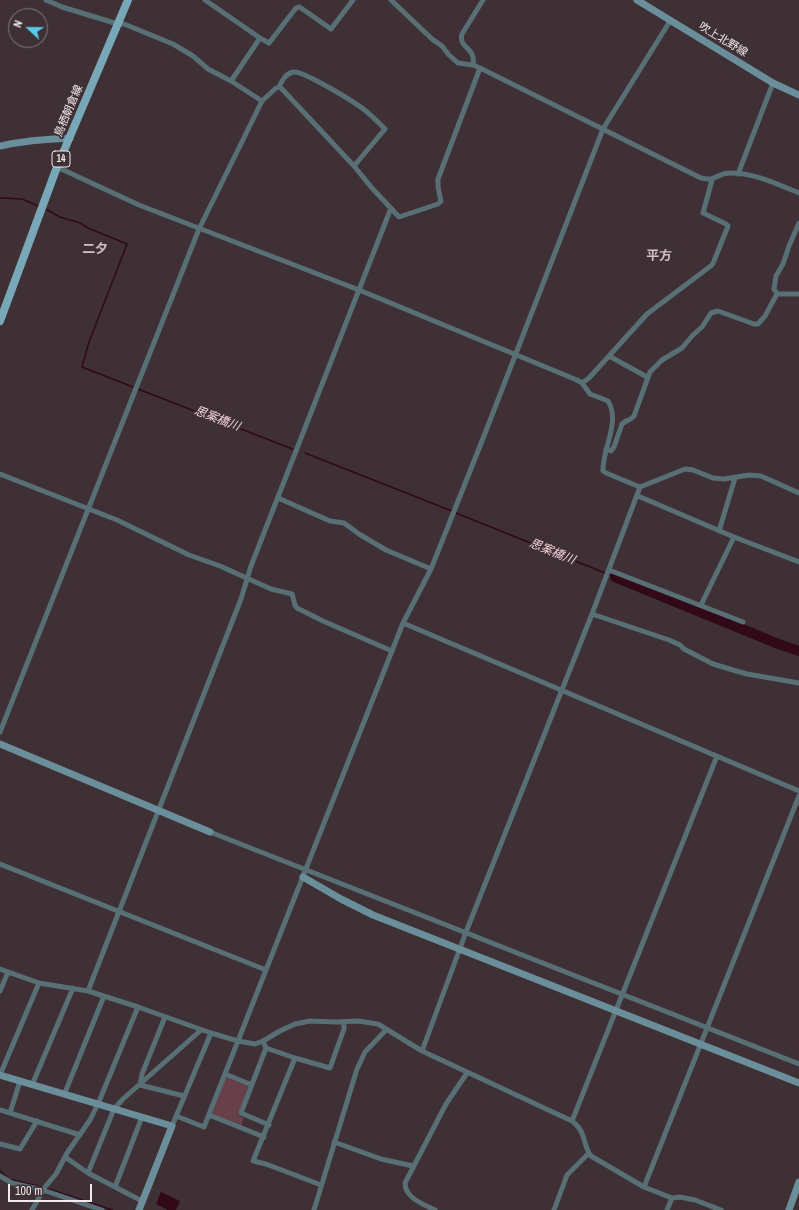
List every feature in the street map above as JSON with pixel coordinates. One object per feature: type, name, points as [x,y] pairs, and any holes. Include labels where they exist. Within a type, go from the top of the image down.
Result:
[{"type":"main road","name":"鳥栖朝倉線","points":[[0,321],[57,167],[128,0]]},
{"type":"street","points":[[46,0],[118,24],[124,24],[173,44],[193,56],[208,69],[230,80],[262,102]]},
{"type":"street","points":[[205,0],[267,43],[270,42],[294,10],[299,7],[331,29],[353,0]]},
{"type":"street","points":[[391,0],[432,39],[442,46],[458,63],[473,65],[480,68],[701,178],[712,180],[728,173],[748,175],[769,181],[799,193]]},
{"type":"street","points":[[473,65],[474,57],[462,43],[461,39],[462,34],[483,0]]},
{"type":"street","name":"吹上北野線","points":[[637,0],[773,83],[799,95]]},
{"type":"street","points":[[176,1116],[204,1127],[392,651],[431,569],[603,129],[670,21]]},
{"type":"street","points":[[230,80],[260,38]]},
{"type":"street","points":[[279,87],[354,166],[399,217],[438,204],[441,201],[438,179],[480,68]]},
{"type":"street","points":[[0,732],[199,229],[262,102],[276,88],[279,87],[286,75],[292,72],[298,72],[348,99],[367,112],[385,129],[354,166]]},
{"type":"street","points":[[738,174],[773,83]]},
{"type":"street","points":[[0,146],[40,139],[70,138]]},
{"type":"street","points":[[57,167],[139,205],[359,290],[582,383],[590,394],[602,398],[609,403],[612,418],[611,433],[604,456],[605,462],[603,471],[640,487],[685,469],[693,470],[713,478],[724,479],[749,475],[761,476],[799,493]]},
{"type":"street","points":[[582,383],[589,378],[648,314],[708,268],[714,261],[728,226],[703,213],[712,180]]},
{"type":"street","points":[[88,991],[241,599],[247,577],[391,208]]},
{"type":"street","points":[[777,294],[774,289],[776,276],[783,264],[799,224]]},
{"type":"street","points":[[777,294],[799,294]]},
{"type":"street","points":[[606,449],[611,450],[614,447],[622,424],[624,421],[632,419],[634,416],[650,372],[662,360],[682,348],[702,327],[710,313],[713,311],[718,311],[754,324],[758,324],[765,316],[777,294]]},
{"type":"street","points":[[610,356],[647,377]]},
{"type":"street","points":[[0,474],[88,508],[130,526],[189,555],[247,577],[271,588],[292,594],[297,608],[392,651]]},
{"type":"street","points":[[719,531],[735,478]]},
{"type":"street","points":[[422,1051],[466,932],[562,691],[638,496],[640,487]]},
{"type":"street","points":[[638,496],[719,531],[799,562]]},
{"type":"street","points":[[278,498],[330,522],[344,523],[382,548],[431,569]]},
{"type":"street","points":[[701,606],[734,537]]},
{"type":"street","points":[[609,570],[743,622]]},
{"type":"street","points":[[592,614],[670,640],[713,664],[747,674],[799,683]]},
{"type":"street","points":[[404,623],[799,791]]},
{"type":"street","points":[[0,744],[210,832],[799,1064]]},
{"type":"street","points":[[572,1121],[617,1011],[717,756]]},
{"type":"street","points":[[644,1187],[799,796]]},
{"type":"street","points":[[0,864],[266,970]]},
{"type":"street","points":[[303,877],[341,899],[373,914],[799,1083]]},
{"type":"street","points":[[0,970],[39,983],[88,991],[201,1030],[238,1041],[255,1044],[301,1022],[317,1020],[372,1023],[382,1026],[386,1030],[422,1051],[572,1121],[582,1131],[589,1153],[598,1161],[644,1187],[672,1198],[680,1197],[695,1200],[721,1210]]},
{"type":"street","points":[[0,991],[8,972]]},
{"type":"street","points":[[39,983],[0,1075],[172,1126]]},
{"type":"street","points":[[32,1085],[73,988]]},
{"type":"street","points":[[64,1094],[104,996]]},
{"type":"street","points":[[32,1210],[43,1190],[56,1174],[65,1157],[90,1120],[138,1007]]},
{"type":"street","points":[[140,1084],[142,1074],[165,1017]]},
{"type":"street","points":[[266,1048],[330,1068],[344,1029],[344,1022]]},
{"type":"street","points":[[88,1173],[114,1109],[123,1099],[201,1030]]},
{"type":"street","points":[[314,1210],[361,1059],[369,1046],[386,1030]]},
{"type":"street","points":[[139,1210],[184,1096],[211,1033]]},
{"type":"street","points":[[263,1041],[266,1048],[241,1113],[268,1125]]},
{"type":"street","points":[[295,1058],[253,1161],[266,1164],[321,1185]]},
{"type":"street","points":[[435,1210],[409,1195],[406,1190],[405,1183],[446,1104],[467,1072]]},
{"type":"street","points":[[225,1074],[252,1086]]},
{"type":"street","points":[[10,1113],[20,1082]]},
{"type":"street","points":[[140,1084],[184,1096]]},
{"type":"street","points":[[0,1110],[80,1135]]},
{"type":"street","points":[[209,1114],[264,1137]]},
{"type":"street","points":[[115,1187],[142,1117]]},
{"type":"street","points":[[0,1144],[20,1149],[37,1121]]},
{"type":"street","points":[[334,1142],[381,1159],[413,1166]]},
{"type":"street","points":[[554,1210],[567,1175],[589,1153]]},
{"type":"street","points":[[65,1157],[88,1173],[142,1201]]},
{"type":"street","points":[[0,1176],[12,1183],[43,1190],[102,1210]]},
{"type":"street","points":[[789,1210],[799,1182]]},
{"type":"street","points":[[667,1210],[672,1198]]},
{"type":"shaded area","points":[[228,1078],[248,1087],[238,1115],[244,1118],[241,1126],[212,1114],[225,1079]]},
{"type":"shaded area","points":[[161,1192],[180,1201],[176,1210],[168,1210],[156,1204]]},
{"type":"waterway","points":[[0,198],[22,199],[38,206]]},
{"type":"waterway","points":[[46,209],[60,217],[80,223],[88,228],[127,244],[89,342],[82,367],[133,387]]},
{"type":"waterway","name":"思案橋川","points":[[138,389],[295,450]]},
{"type":"waterway","name":"思案橋川","points":[[305,453],[452,511]]},
{"type":"waterway","name":"思案橋川","points":[[456,513],[615,577]]},
{"type":"waterway","name":"思案橋川","points":[[615,577],[799,651]]},
{"type":"waterway","points":[[0,1171],[9,1179],[42,1187]]},
{"type":"waterway","points":[[46,1188],[112,1210]]},
{"type":"district","name":"二夕","points":[[95,250]]},
{"type":"district","name":"平方","points":[[659,257]]}]
